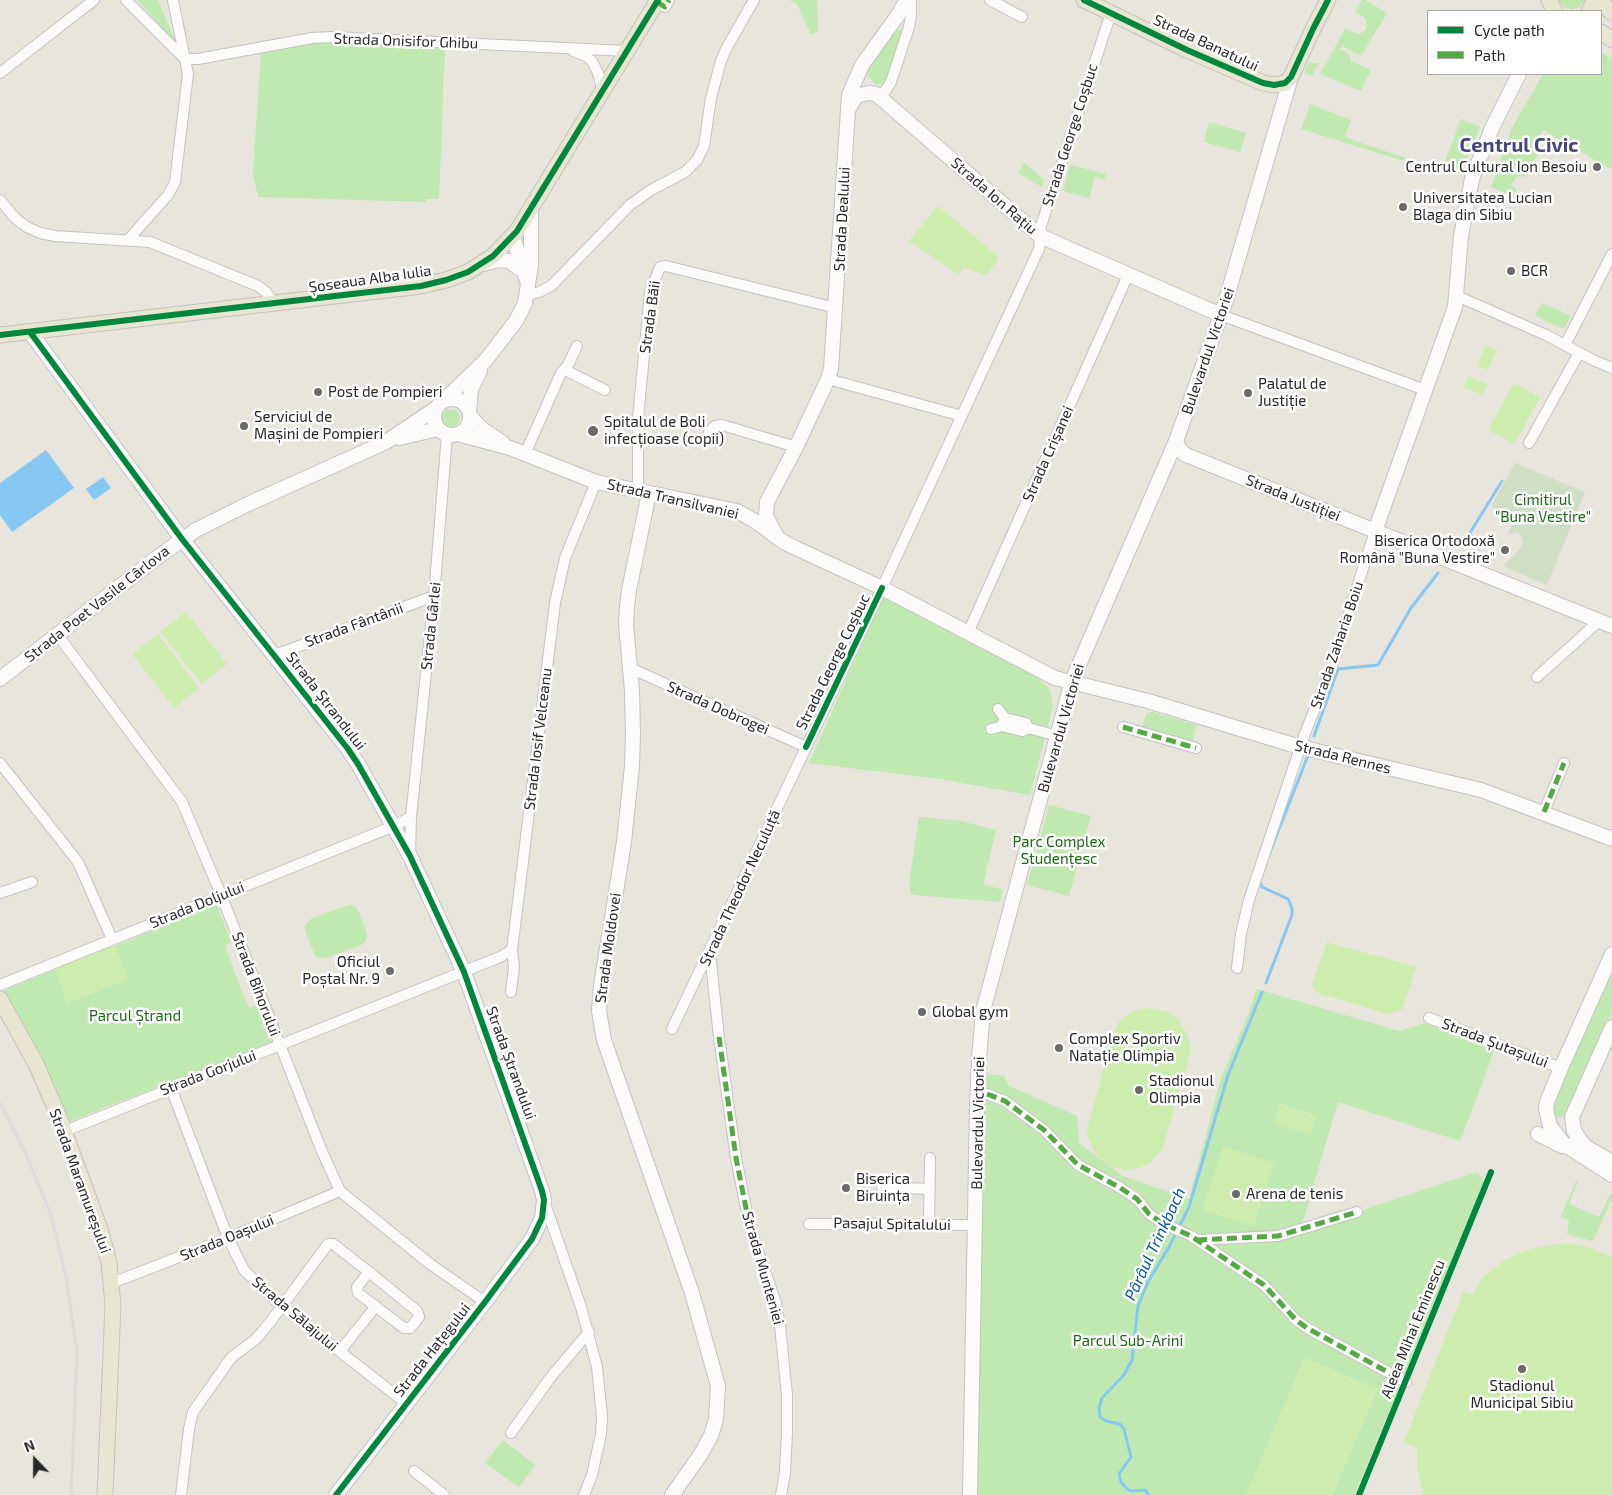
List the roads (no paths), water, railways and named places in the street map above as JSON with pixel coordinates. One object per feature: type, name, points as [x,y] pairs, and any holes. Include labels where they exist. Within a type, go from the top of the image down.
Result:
[{"type":"main road","name":"Strada Banatului","points":[[1084,0],[1187,50],[1263,83],[1280,84],[1292,77]]},
{"type":"main road","name":"Bulevardul Victoriei","points":[[1292,77],[1328,0]]},
{"type":"main road","points":[[1599,0],[1612,13]]},
{"type":"main road","name":"Șoseaua Alba Iulia","points":[[0,335],[421,286],[468,272],[483,264],[513,237],[657,3]]},
{"type":"main road","name":"Strada Maramureșului","points":[[0,999],[36,1064],[65,1131],[100,1229],[109,1263],[114,1305],[105,1495]]},
{"type":"street","points":[[0,73],[94,0]]},
{"type":"street","points":[[126,0],[186,60]]},
{"type":"street","points":[[128,240],[168,196],[174,186],[187,85],[186,60],[173,0]]},
{"type":"street","points":[[483,264],[499,260],[509,261],[526,283],[539,292],[551,286],[630,205],[651,190],[685,172],[697,160],[704,146],[711,98],[721,61],[754,0]]},
{"type":"street","points":[[847,116],[854,98],[865,93],[884,93],[887,90],[909,27],[911,15],[909,0]]},
{"type":"street","name":"Strada Dealului","points":[[767,502],[796,447],[831,369],[849,95],[857,74],[909,0]]},
{"type":"street","points":[[990,0],[1022,17]]},
{"type":"street","name":"Strada George Coșbuc","points":[[806,747],[1039,249],[1041,226],[1110,13]]},
{"type":"street","name":"Strada Onisifor Ghibu","points":[[186,60],[312,38],[331,37],[628,51]]},
{"type":"street","points":[[560,48],[578,52],[592,61],[598,73],[603,92]]},
{"type":"street","name":"Bulevardul Victoriei","points":[[970,1495],[979,1058],[983,1011],[1072,681],[1176,441],[1221,315],[1292,77]]},
{"type":"street","name":"Strada Zaharia Boiu","points":[[1237,968],[1241,934],[1250,900],[1300,747],[1333,663],[1375,531],[1453,314],[1457,296],[1462,230],[1472,179],[1492,128],[1520,77]]},
{"type":"street","name":"Strada Ion Rațiu","points":[[876,94],[1040,236],[1221,315]]},
{"type":"street","points":[[0,200],[15,218],[27,227],[40,233],[55,236],[150,242],[258,286],[266,292],[274,304]]},
{"type":"street","points":[[470,413],[461,402],[455,399],[439,405],[434,420],[448,433],[467,427],[470,413],[471,389],[485,361],[516,321],[525,304],[526,283],[531,266],[531,210]]},
{"type":"street","points":[[513,237],[526,283]]},
{"type":"street","points":[[1565,345],[1610,258]]},
{"type":"street","name":"Strada Băii","points":[[644,492],[638,418],[650,292],[660,267],[666,266],[836,308]]},
{"type":"street","name":"Strada Crișanei","points":[[968,633],[1128,275]]},
{"type":"street","points":[[1457,296],[1546,335],[1612,368]]},
{"type":"street","points":[[1221,315],[1425,390]]},
{"type":"street","name":"Strada Ștrandului","points":[[30,332],[182,539],[348,749],[410,856],[464,972],[538,1176],[544,1200],[589,1332],[598,1375],[601,1425],[598,1450],[584,1495]]},
{"type":"street","points":[[525,454],[562,373],[566,370],[577,346]]},
{"type":"street","points":[[1529,443],[1579,353]]},
{"type":"street","name":"Strada Poet Vasile Cârlova","points":[[386,442],[439,405],[485,361]]},
{"type":"street","points":[[566,370],[605,390]]},
{"type":"street","points":[[828,379],[962,416]]},
{"type":"street","name":"Strada Transilvaniei","points":[[470,413],[482,428],[510,448]]},
{"type":"street","points":[[709,432],[715,426],[722,425],[796,447]]},
{"type":"street","name":"Strada Transilvaniei","points":[[448,433],[510,448],[596,482],[730,509],[755,522],[777,538],[882,588],[1055,678],[1072,681]]},
{"type":"street","name":"Strada Poet Vasile Cârlova","points":[[0,679],[182,539],[208,523],[386,442],[408,435],[448,433]]},
{"type":"street","name":"Strada Gârlei","points":[[410,856],[411,817],[434,596],[448,433]]},
{"type":"street","name":"Strada Justiției","points":[[1176,441],[1180,450],[1186,455],[1606,624]]},
{"type":"street","name":"Strada Iosif Velceanu","points":[[511,992],[514,967],[512,950],[556,596],[565,558],[596,482]]},
{"type":"street","name":"Strada Moldovei","points":[[644,492],[629,590],[626,624],[633,734],[631,774],[624,842],[600,991],[599,1011],[604,1040],[692,1293],[718,1386],[716,1419],[711,1436],[699,1457],[672,1495]]},
{"type":"street","points":[[730,509],[753,507],[767,502],[766,516],[777,538]]},
{"type":"street","name":"Strada Fântânii","points":[[275,655],[434,596]]},
{"type":"street","points":[[1537,677],[1606,624]]},
{"type":"street","name":"Strada Bihorului","points":[[58,634],[182,802],[340,1191],[430,1264],[485,1302]]},
{"type":"street","name":"Strada Dobrogei","points":[[630,668],[806,747]]},
{"type":"street","name":"Strada Rennes","points":[[1072,681],[1148,701],[1300,747],[1481,790],[1612,838]]},
{"type":"street","points":[[991,729],[1002,718],[1022,731],[1028,728],[1058,736]]},
{"type":"street","points":[[1123,727],[1196,748]]},
{"type":"street","name":"Strada Theodor Neculuță","points":[[672,1029],[806,747]]},
{"type":"street","points":[[0,763],[78,862],[112,939]]},
{"type":"street","points":[[1544,812],[1564,763]]},
{"type":"street","points":[[394,826],[411,817]]},
{"type":"street","name":"Strada Doljului","points":[[0,985],[394,826]]},
{"type":"street","points":[[0,893],[32,882]]},
{"type":"street","points":[[464,972],[512,950]]},
{"type":"street","name":"Strada Munteniei","points":[[710,952],[719,1038],[736,1158],[750,1228],[776,1303],[780,1326],[787,1396],[785,1472],[781,1495]]},
{"type":"street","points":[[1612,954],[1561,1068],[1547,1102],[1546,1114],[1550,1126],[1612,1175]]},
{"type":"street","name":"Strada Gorjului","points":[[65,1131],[464,972]]},
{"type":"street","name":"Strada Șutașului","points":[[1429,1018],[1561,1068]]},
{"type":"street","points":[[1583,1151],[1574,1131],[1572,1117],[1612,1028]]},
{"type":"street","name":"Strada Sălajului","points":[[171,1088],[228,1238],[244,1270],[282,1307],[406,1404]]},
{"type":"street","points":[[987,1094],[1005,1101],[1044,1130],[1078,1166],[1119,1187],[1137,1199],[1149,1214],[1162,1224],[1194,1238],[1264,1284],[1296,1320],[1306,1328],[1406,1382]]},
{"type":"street","points":[[1538,1134],[1612,1162]]},
{"type":"street","points":[[929,1225],[930,1158]]},
{"type":"street","points":[[882,1187],[929,1189]]},
{"type":"street","name":"Strada Oașului","points":[[112,1284],[340,1191]]},
{"type":"street","name":"Strada Ștrandului","points":[[542,1218],[544,1200]]},
{"type":"street","points":[[1194,1238],[1283,1235],[1358,1212]]},
{"type":"street","name":"Strada Hațegului","points":[[336,1495],[532,1239],[542,1218]]},
{"type":"street","name":"Pasajul Spitalului","points":[[809,1224],[975,1225]]},
{"type":"street","points":[[181,1495],[189,1429],[193,1412],[231,1358],[257,1338],[328,1244],[330,1243],[369,1272],[417,1311],[420,1317],[410,1328],[404,1328],[358,1293],[357,1290],[369,1272]]},
{"type":"street","points":[[340,1351],[376,1306]]},
{"type":"street","points":[[510,1432],[550,1378],[589,1332]]},
{"type":"street","points":[[414,1471],[444,1495]]},
{"type":"water","points":[[46,450],[74,488],[12,532],[0,515],[0,483]]},
{"type":"water","points":[[103,477],[111,488],[94,500],[86,489]]},
{"type":"waterway","name":"Pârâul Trinkbach","points":[[1463,544],[1502,481]]},
{"type":"waterway","name":"Pârâul Trinkbach","points":[[1314,736],[1338,669],[1378,665],[1411,608],[1438,573]]},
{"type":"waterway","name":"Pârâul Trinkbach","points":[[1270,852],[1307,758]]},
{"type":"waterway","name":"Pârâul Trinkbach","points":[[1260,881],[1262,887],[1288,899],[1292,908],[1292,915],[1266,983]]},
{"type":"waterway","name":"Pârâul Trinkbach","points":[[1149,1495],[1145,1490],[1131,1491],[1121,1482],[1119,1474],[1131,1457],[1124,1429],[1120,1424],[1106,1421],[1100,1417],[1099,1408],[1102,1398],[1124,1375],[1132,1360],[1138,1306],[1148,1282],[1169,1247],[1189,1207],[1228,1075],[1262,992]]},
{"type":"railway","points":[[0,1103],[26,1154],[51,1215],[66,1277],[77,1351],[71,1495]]},
{"type":"place","name":"Centrul Cultural Ion Besoiu","points":[[1597,167]]},
{"type":"place","name":"Universitatea Lucian Blaga din Sibiu","points":[[1403,207]]},
{"type":"place","name":"BCR","points":[[1511,271]]},
{"type":"place","name":"Post de Pompieri","points":[[318,392]]},
{"type":"place","name":"Palatul de Justiție","points":[[1248,393]]},
{"type":"place","name":"Serviciul de Mașini de Pompieri","points":[[244,426]]},
{"type":"place","name":"Spitalul de Boli infecțioase (copii)","points":[[593,431]]},
{"type":"place","name":"Biserica Ortodoxă Română \"Buna Vestire\"","points":[[1505,550]]},
{"type":"place","name":"Oficiul Poștal Nr. 9","points":[[390,971]]},
{"type":"place","name":"Global gym","points":[[922,1012]]},
{"type":"place","name":"Complex Sportiv Natație Olimpia","points":[[1059,1048]]},
{"type":"place","name":"Stadionul Olimpia","points":[[1139,1090]]},
{"type":"place","name":"Biserica Biruința","points":[[846,1188]]},
{"type":"place","name":"Arena de tenis","points":[[1236,1194]]},
{"type":"place","name":"Stadionul Municipal Sibiu","points":[[1522,1369]]},
{"type":"district","name":"Centrul Civic","points":[[1519,145]]},
{"type":"park label","name":"Cimitirul \"Buna Vestire\"","points":[[1543,508]]},
{"type":"park label","name":"Parc Complex Studențesc","points":[[1059,850]]},
{"type":"park label","name":"Parcul Ștrand","points":[[135,1016]]},
{"type":"park label","name":"Parcul Sub-Arini","points":[[1128,1341]]}]
